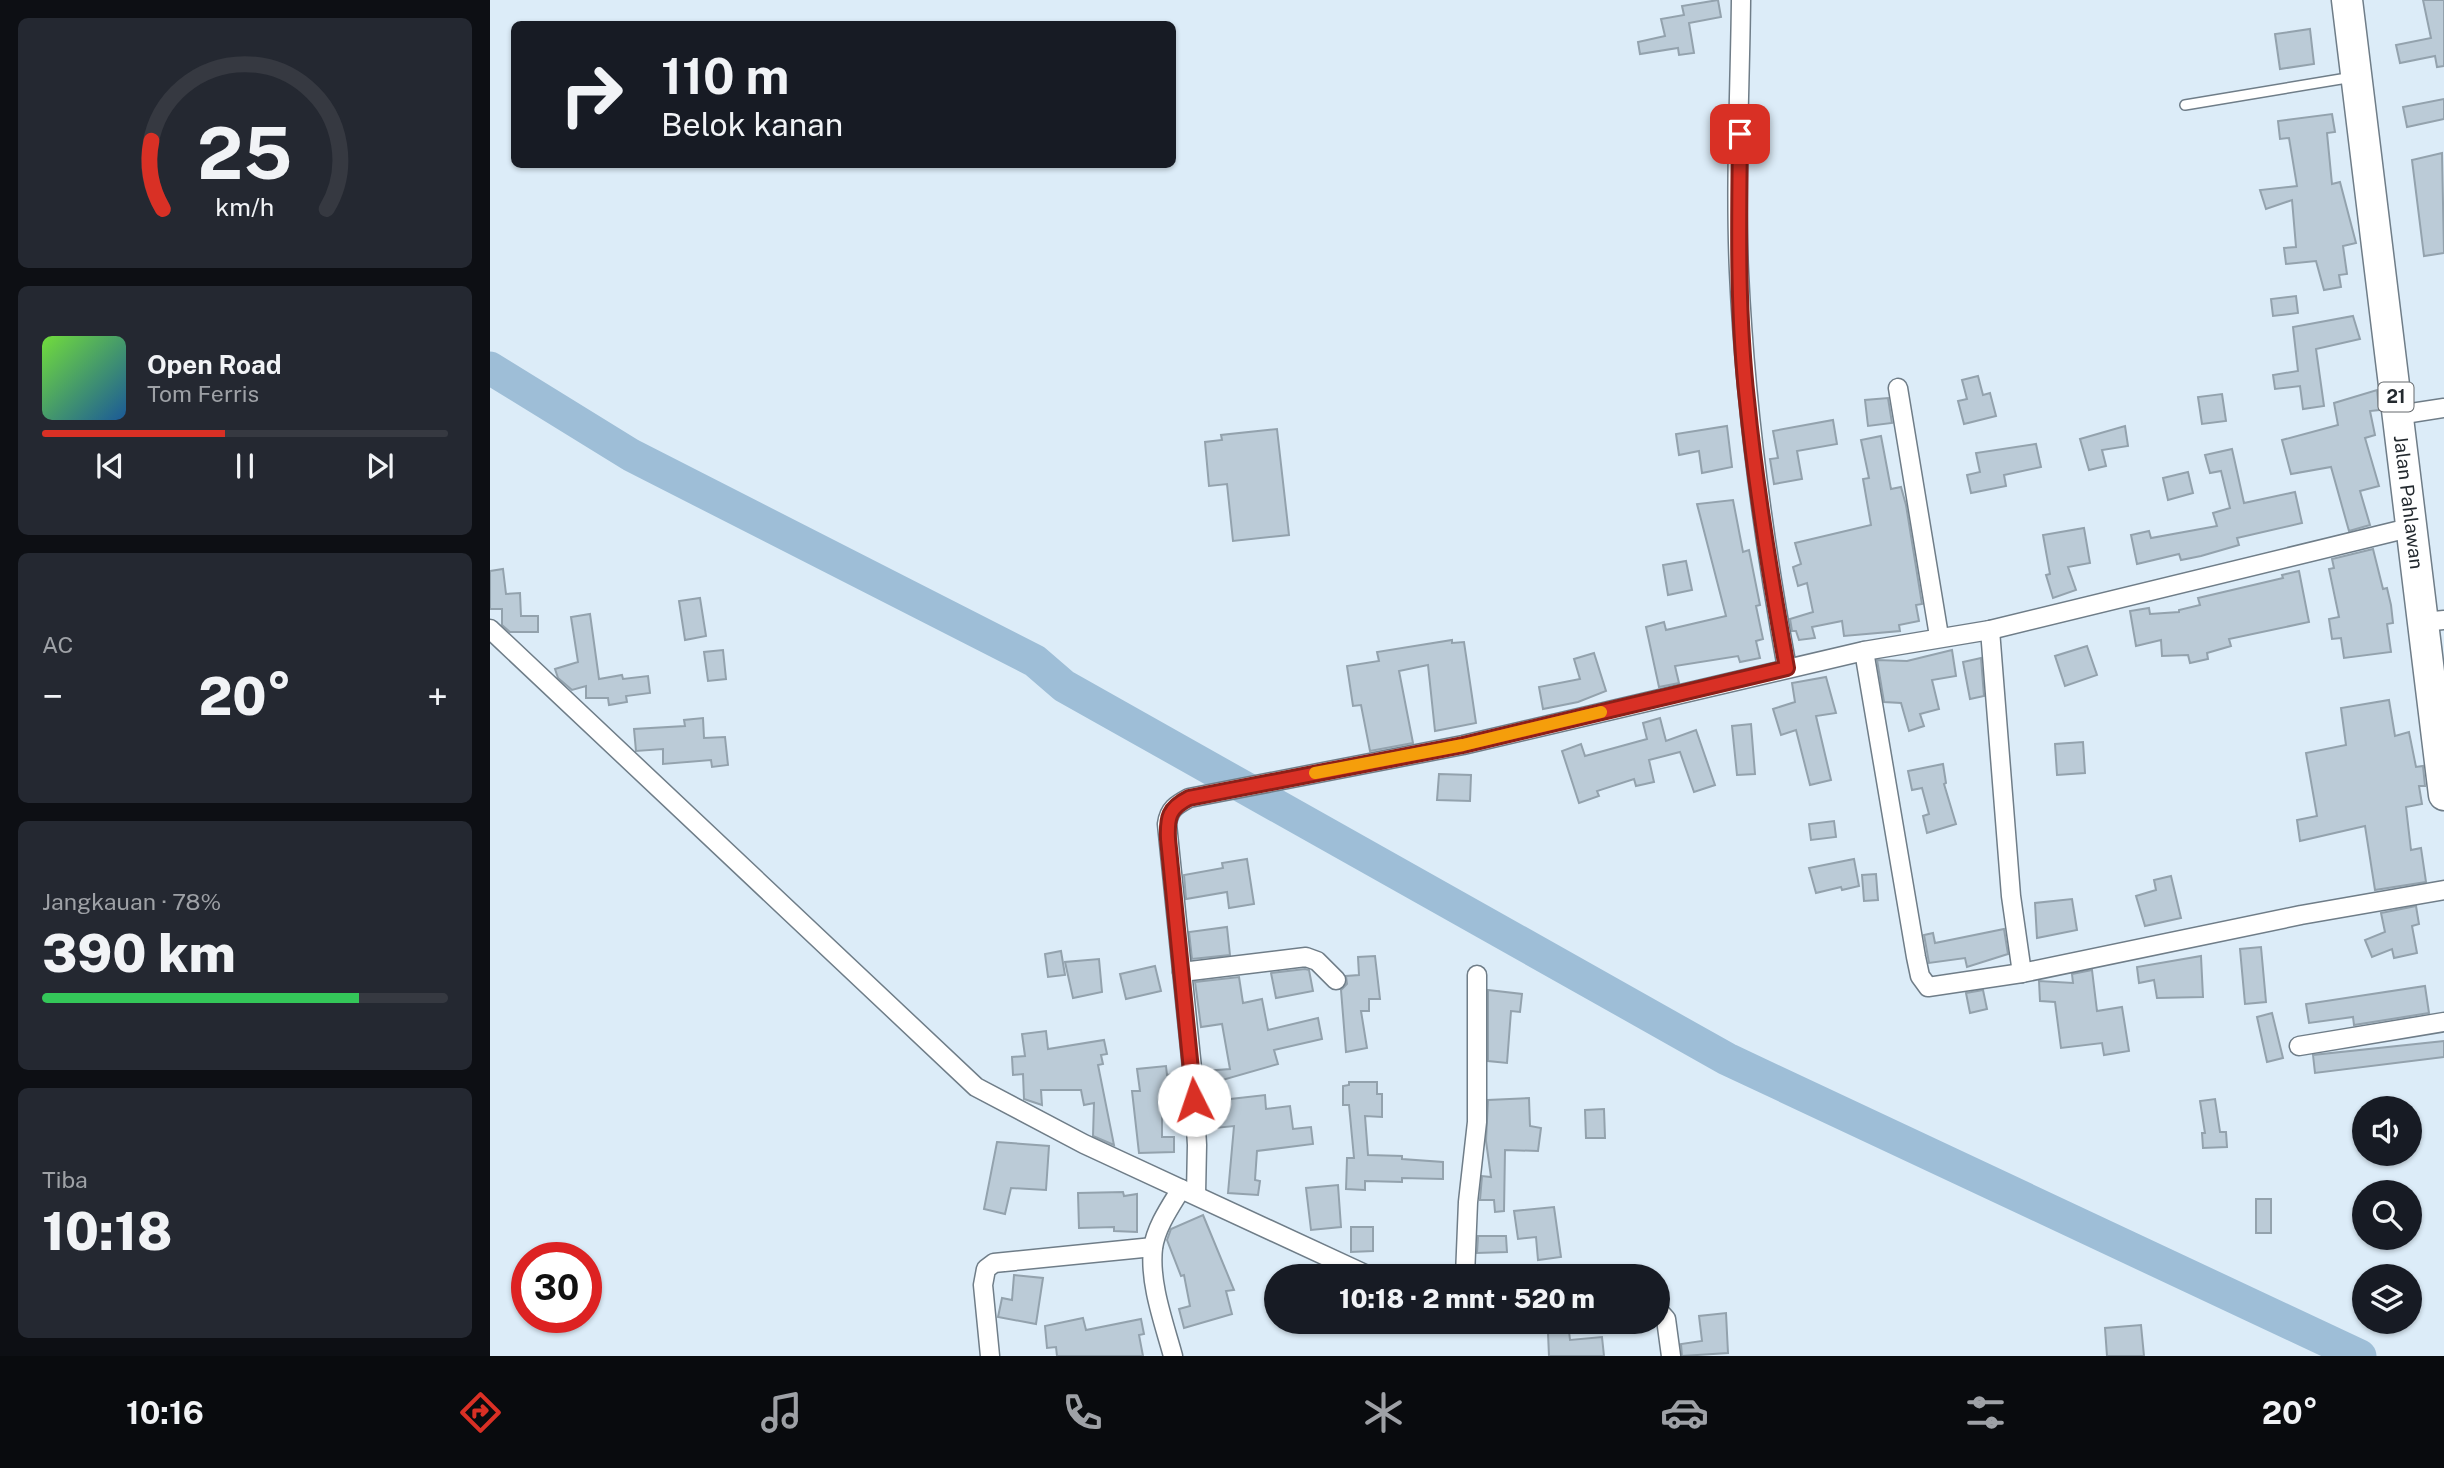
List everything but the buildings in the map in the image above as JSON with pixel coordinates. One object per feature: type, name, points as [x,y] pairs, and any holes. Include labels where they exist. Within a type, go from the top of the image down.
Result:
[{"type":"highway","name":"Jalan Pahlawan","points":[[2347,0],[2354,77],[2413,527],[2434,621],[2444,795]]},
{"type":"street","points":[[1741,0],[1739,269],[1746,399],[1768,563],[1787,668]]},
{"type":"street","points":[[1898,388],[1940,636]]},
{"type":"street","points":[[2398,415],[2444,408]]},
{"type":"street","points":[[1172,1356],[1153,1269],[1153,1247],[1161,1223],[1188,1192],[1197,1145],[1167,824],[1170,811],[1189,798],[1463,745],[1864,651],[1940,636],[1990,630],[2413,527]]},
{"type":"street","points":[[490,629],[976,1087],[1188,1192],[1343,1264]]},
{"type":"street","points":[[1990,630],[2011,896],[2022,973]]},
{"type":"street","points":[[1864,651],[1920,976],[1928,987],[2022,973],[2301,915],[2444,890]]},
{"type":"street","points":[[1182,972],[1293,956],[1317,961],[1336,980]]},
{"type":"street","points":[[1465,1264],[1468,1202],[1477,1122],[1478,975]]},
{"type":"street","points":[[2300,1046],[2444,1022]]},
{"type":"street","points":[[990,1356],[983,1285],[986,1269],[994,1263],[1153,1247]]},
{"type":"street","points":[[1668,1334],[1671,1356]]},
{"type":"lane","points":[[2185,105],[2354,77]]},
{"type":"waterway","points":[[490,368],[631,455],[1035,661],[1064,686],[1727,1059],[2360,1356]]},
{"type":"slow traffic","points":[[1315,773],[1463,745],[1601,712]]},
{"type":"route","points":[[1194,1100],[1167,824],[1168,814],[1175,805],[1189,798],[1463,745],[1787,668],[1768,563],[1746,399],[1739,269],[1740,134]]}]
